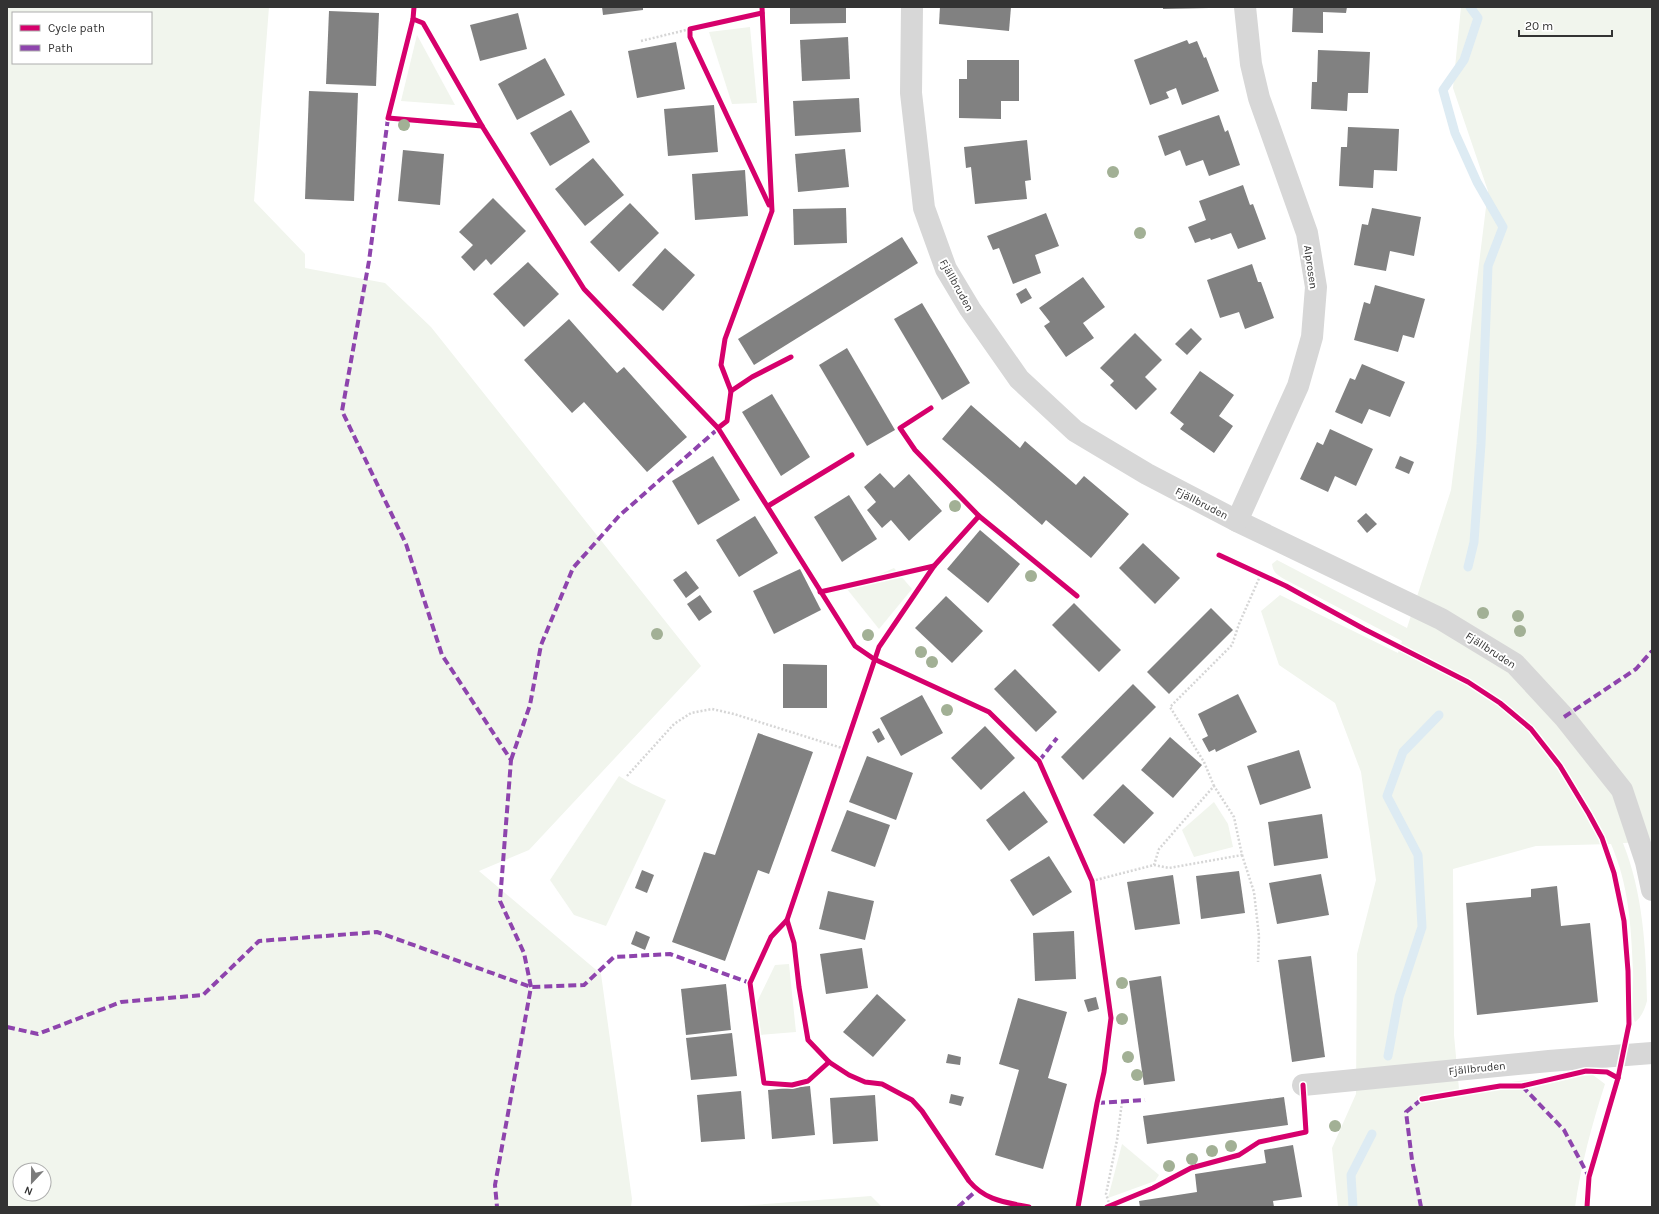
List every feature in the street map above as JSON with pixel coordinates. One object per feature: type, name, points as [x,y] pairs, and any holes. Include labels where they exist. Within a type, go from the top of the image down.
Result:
[{"type":"street","name":"Fjällbruden","points":[[912,7],[911,93],[924,208],[946,269],[970,309],[1019,379],[1074,431],[1147,474],[1237,521],[1441,619],[1515,664],[1564,717],[1622,790],[1646,862],[1652,890]]},
{"type":"street","name":"Alprosen","points":[[1237,521],[1298,386],[1312,337],[1316,287],[1307,233],[1259,98],[1251,64],[1244,7]]},
{"type":"street","name":"Fjällbruden","points":[[1303,1085],[1549,1061],[1652,1053]]},
{"type":"path","points":[[641,41],[690,29]]},
{"type":"path","points":[[1258,962],[1259,936],[1254,892],[1242,855],[1234,817],[1214,786],[1204,762],[1170,707],[1232,645],[1239,624],[1261,574]]},
{"type":"path","points":[[627,776],[674,724],[691,713],[712,709],[734,714],[845,749]]},
{"type":"path","points":[[1154,865],[1159,849],[1214,786]]},
{"type":"path","points":[[1092,881],[1154,865],[1169,868],[1242,855]]},
{"type":"path","points":[[1110,1206],[1106,1194],[1117,1140],[1122,1102]]},
{"type":"shaded area","points":[[7,7],[269,7],[254,201],[305,254],[305,268],[385,283],[431,327],[701,666],[529,850],[479,871],[601,974],[632,1199],[631,1207],[7,1207]]},
{"type":"shaded area","points":[[1461,7],[1652,7],[1652,842],[1623,843],[1630,862],[1639,901],[1646,961],[1647,1001],[1641,1015],[1635,1022],[1632,1004],[1633,970],[1628,906],[1622,875],[1611,844],[1536,846],[1453,869],[1454,1035],[1459,1089],[1526,1080],[1593,1075],[1605,1084],[1587,1145],[1575,1207],[1338,1207],[1332,1148],[1356,1094],[1357,954],[1376,880],[1361,772],[1335,703],[1279,665],[1261,611],[1280,595],[1398,653],[1402,641],[1282,578],[1273,569],[1272,564],[1277,560],[1407,628],[1451,490],[1488,191],[1453,88]]},
{"type":"shaded area","points":[[750,27],[757,103],[732,104],[709,32]]},
{"type":"shaded area","points":[[417,35],[455,105],[401,101]]},
{"type":"shaded area","points":[[894,568],[912,589],[879,629],[847,589]]},
{"type":"shaded area","points":[[619,776],[632,784],[666,800],[606,926],[574,915],[550,880]]},
{"type":"shaded area","points":[[1214,802],[1228,824],[1233,847],[1194,857],[1182,830]]},
{"type":"shaded area","points":[[789,964],[796,1032],[760,1035],[757,1002],[775,965]]},
{"type":"shaded area","points":[[1122,1144],[1159,1175],[1155,1181],[1108,1198]]},
{"type":"shaded area","points":[[871,1196],[882,1207],[727,1207]]},
{"type":"building","points":[[602,7],[643,7],[643,10],[603,15]]},
{"type":"building","points":[[790,7],[846,7],[846,23],[790,24]]},
{"type":"building","points":[[940,7],[1011,7],[1009,31],[939,24]]},
{"type":"building","points":[[1163,7],[1209,7],[1209,8],[1163,9]]},
{"type":"building","points":[[1293,7],[1347,7],[1346,13],[1323,12],[1323,33],[1292,32]]},
{"type":"building","points":[[329,11],[379,13],[376,86],[326,84]]},
{"type":"building","points":[[518,13],[527,49],[480,61],[470,25]]},
{"type":"building","points":[[848,37],[850,79],[802,81],[800,40]]},
{"type":"building","points":[[1187,40],[1189,44],[1197,41],[1204,58],[1206,57],[1219,91],[1182,105],[1176,88],[1166,92],[1169,98],[1150,105],[1134,60]]},
{"type":"building","points":[[676,42],[685,89],[637,98],[628,51]]},
{"type":"building","points":[[1318,50],[1370,52],[1368,93],[1348,93],[1347,111],[1311,109],[1312,82],[1317,82]]},
{"type":"building","points":[[545,58],[565,95],[517,120],[498,84]]},
{"type":"building","points":[[967,60],[1019,60],[1019,101],[1001,101],[1001,119],[959,118],[959,79],[967,79]]},
{"type":"building","points":[[309,91],[358,93],[354,201],[305,199]]},
{"type":"building","points":[[859,98],[861,132],[795,136],[793,101]]},
{"type":"building","points":[[714,105],[718,152],[668,156],[664,109]]},
{"type":"building","points":[[571,110],[590,142],[550,166],[530,133]]},
{"type":"building","points":[[1219,115],[1225,132],[1228,130],[1240,165],[1209,176],[1203,160],[1186,166],[1180,150],[1165,156],[1158,136]]},
{"type":"building","points":[[1348,127],[1399,129],[1397,171],[1374,170],[1373,188],[1339,186],[1341,147],[1347,147]]},
{"type":"building","points":[[1027,140],[1031,180],[1025,181],[1027,199],[975,204],[971,167],[966,168],[964,147]]},
{"type":"building","points":[[845,149],[849,187],[798,192],[795,154]]},
{"type":"building","points":[[403,150],[444,154],[440,205],[398,201]]},
{"type":"building","points":[[593,158],[624,195],[585,226],[555,189]]},
{"type":"building","points":[[745,170],[748,216],[695,220],[692,174]]},
{"type":"building","points":[[1243,185],[1250,205],[1253,204],[1266,239],[1238,249],[1231,233],[1211,240],[1210,238],[1195,243],[1188,227],[1206,220],[1199,201]]},
{"type":"building","points":[[493,198],[526,231],[491,265],[486,259],[474,271],[461,257],[473,245],[459,232]]},
{"type":"building","points":[[630,203],[659,233],[619,272],[590,242]]},
{"type":"building","points":[[846,208],[847,243],[794,245],[793,209]]},
{"type":"building","points":[[1372,208],[1421,217],[1414,256],[1390,251],[1386,271],[1354,265],[1362,224],[1368,225]]},
{"type":"building","points":[[1046,213],[1059,246],[1035,255],[1041,273],[1013,284],[999,248],[993,250],[987,236]]},
{"type":"building","points":[[902,237],[918,263],[754,365],[738,339]]},
{"type":"building","points":[[665,248],[695,275],[663,311],[632,285]]},
{"type":"building","points":[[528,262],[559,294],[524,327],[493,294]]},
{"type":"building","points":[[1252,264],[1258,282],[1261,282],[1274,318],[1245,329],[1239,312],[1220,318],[1207,280]]},
{"type":"building","points":[[1083,277],[1105,307],[1083,323],[1094,338],[1066,357],[1044,326],[1050,322],[1039,308]]},
{"type":"building","points":[[1375,285],[1425,299],[1414,338],[1403,335],[1398,352],[1354,340],[1364,302],[1370,304]]},
{"type":"building","points":[[1026,288],[1032,298],[1021,304],[1016,294]]},
{"type":"building","points":[[922,303],[970,383],[942,400],[894,319]]},
{"type":"building","points":[[569,319],[617,373],[624,367],[687,437],[647,472],[584,402],[572,413],[524,360]]},
{"type":"building","points":[[1191,328],[1202,339],[1187,355],[1175,344]]},
{"type":"building","points":[[1135,333],[1162,360],[1145,377],[1157,389],[1136,410],[1110,385],[1114,381],[1100,368]]},
{"type":"building","points":[[847,348],[895,430],[867,446],[819,365]]},
{"type":"building","points":[[1362,364],[1405,382],[1390,417],[1369,409],[1362,424],[1335,412],[1350,378],[1355,380]]},
{"type":"building","points":[[1200,371],[1234,395],[1219,416],[1233,426],[1214,453],[1180,429],[1184,424],[1170,413]]},
{"type":"building","points":[[772,394],[810,457],[781,476],[742,412]]},
{"type":"building","points":[[971,405],[1020,448],[1025,441],[1076,485],[1084,476],[1129,514],[1091,558],[1046,520],[1042,525],[942,439]]},
{"type":"building","points":[[1330,429],[1373,449],[1356,486],[1335,476],[1328,492],[1300,479],[1317,442],[1323,445]]},
{"type":"building","points":[[713,456],[740,500],[698,525],[672,481]]},
{"type":"building","points":[[1400,456],[1414,462],[1409,474],[1395,468]]},
{"type":"building","points":[[880,473],[894,488],[909,474],[942,511],[909,541],[891,520],[882,528],[867,510],[876,502],[864,487]]},
{"type":"building","points":[[849,495],[877,539],[842,562],[814,517]]},
{"type":"building","points":[[1366,513],[1377,524],[1367,533],[1357,521]]},
{"type":"building","points":[[755,516],[778,553],[739,577],[716,540]]},
{"type":"building","points":[[980,530],[1020,564],[988,603],[947,569]]},
{"type":"building","points":[[1143,543],[1180,578],[1155,604],[1119,568]]},
{"type":"building","points":[[800,569],[821,610],[774,634],[753,591]]},
{"type":"building","points":[[686,571],[699,588],[686,598],[673,580]]},
{"type":"building","points":[[700,595],[712,612],[699,621],[687,604]]},
{"type":"building","points":[[946,596],[983,631],[952,663],[915,628]]},
{"type":"building","points":[[1074,603],[1121,650],[1099,672],[1052,625]]},
{"type":"building","points":[[1211,608],[1233,630],[1169,694],[1147,672]]},
{"type":"building","points":[[783,664],[827,665],[827,708],[783,708]]},
{"type":"building","points":[[1015,669],[1057,712],[1036,732],[994,689]]},
{"type":"building","points":[[1133,684],[1156,707],[1083,780],[1061,757]]},
{"type":"building","points":[[1238,694],[1257,732],[1216,752],[1215,749],[1209,752],[1202,739],[1208,736],[1198,714]]},
{"type":"building","points":[[922,695],[943,733],[901,756],[880,718]]},
{"type":"building","points":[[985,726],[1015,758],[981,790],[951,758]]},
{"type":"building","points":[[879,728],[885,739],[878,743],[872,732]]},
{"type":"building","points":[[758,733],[813,752],[769,874],[758,870],[725,961],[672,942],[704,852],[715,855]]},
{"type":"building","points":[[1170,737],[1202,765],[1173,798],[1141,770]]},
{"type":"building","points":[[1299,750],[1311,788],[1260,805],[1247,766]]},
{"type":"building","points":[[867,756],[913,773],[896,820],[849,802]]},
{"type":"building","points":[[1123,784],[1154,813],[1124,844],[1093,815]]},
{"type":"building","points":[[1024,791],[1048,822],[1009,851],[986,820]]},
{"type":"building","points":[[847,810],[890,825],[875,867],[831,851]]},
{"type":"building","points":[[1322,814],[1328,858],[1274,866],[1268,822]]},
{"type":"building","points":[[1049,856],[1072,892],[1033,916],[1010,880]]},
{"type":"building","points":[[642,870],[654,875],[647,893],[635,888]]},
{"type":"building","points":[[1239,871],[1245,913],[1201,919],[1196,876]]},
{"type":"building","points":[[1321,874],[1329,915],[1277,924],[1269,883]]},
{"type":"building","points":[[1173,875],[1180,924],[1135,930],[1127,882]]},
{"type":"building","points":[[1557,886],[1561,926],[1590,923],[1598,1002],[1477,1015],[1466,903],[1531,897],[1531,889]]},
{"type":"building","points":[[828,891],[874,901],[865,940],[819,929]]},
{"type":"building","points":[[636,931],[650,937],[645,950],[631,944]]},
{"type":"building","points":[[1074,931],[1076,979],[1035,981],[1033,933]]},
{"type":"building","points":[[862,948],[868,988],[826,994],[820,954]]},
{"type":"building","points":[[1311,956],[1325,1057],[1292,1062],[1278,960]]},
{"type":"building","points":[[1161,976],[1175,1081],[1144,1085],[1129,981]]},
{"type":"building","points":[[726,984],[731,1030],[686,1035],[681,989]]},
{"type":"building","points":[[877,994],[906,1020],[873,1057],[843,1032]]},
{"type":"building","points":[[1096,997],[1099,1009],[1088,1012],[1084,1000]]},
{"type":"building","points":[[1018,998],[1067,1012],[1048,1078],[1067,1084],[1043,1169],[995,1155],[1019,1070],[999,1064]]},
{"type":"building","points":[[732,1033],[737,1076],[691,1080],[686,1038]]},
{"type":"building","points":[[948,1054],[961,1057],[960,1065],[946,1063]]},
{"type":"building","points":[[810,1086],[815,1135],[772,1139],[768,1090]]},
{"type":"building","points":[[741,1091],[745,1139],[701,1142],[697,1095]]},
{"type":"building","points":[[951,1094],[964,1097],[961,1106],[949,1103]]},
{"type":"building","points":[[875,1095],[878,1141],[833,1144],[830,1098]]},
{"type":"building","points":[[1284,1097],[1288,1125],[1147,1144],[1143,1116]]},
{"type":"building","points":[[1293,1145],[1302,1197],[1273,1201],[1274,1207],[1140,1207],[1139,1201],[1197,1192],[1195,1174],[1266,1163],[1264,1150]]},
{"type":"waterway","points":[[1468,567],[1474,542],[1481,444],[1488,266],[1503,227],[1477,182],[1455,133],[1443,90],[1464,60],[1478,18],[1470,7]]},
{"type":"waterway","points":[[1388,1056],[1399,997],[1422,927],[1418,855],[1387,796],[1403,752],[1439,715]]},
{"type":"waterway","points":[[1353,1207],[1351,1175],[1372,1134]]},
{"type":"marked path","points":[[388,118],[369,261],[342,411],[406,544],[442,655],[511,760],[500,901],[524,953],[531,987],[495,1185],[497,1207]]},
{"type":"marked path","points":[[511,760],[530,705],[541,645],[573,568],[619,516],[720,427]]},
{"type":"marked path","points":[[1564,717],[1636,669],[1652,651]]},
{"type":"marked path","points":[[1039,761],[1057,738]]},
{"type":"marked path","points":[[7,1027],[38,1034],[121,1002],[203,995],[259,941],[377,932],[531,987],[584,985],[614,957],[670,954],[750,983]]},
{"type":"marked path","points":[[1522,1086],[1564,1130],[1589,1177]]},
{"type":"marked path","points":[[1421,1207],[1412,1160],[1406,1112],[1422,1099],[1426,1099]]},
{"type":"marked path","points":[[1097,1103],[1145,1100]]},
{"type":"marked path","points":[[958,1207],[977,1190]]},
{"type":"cycle path","points":[[414,7],[413,19],[423,23],[482,126],[584,289],[718,428],[855,646],[874,659],[989,712],[1039,761],[1092,881],[1111,1018],[1104,1072],[1078,1207]]},
{"type":"cycle path","points":[[718,428],[727,421],[731,391],[721,365],[725,339],[772,211],[762,7]]},
{"type":"cycle path","points":[[762,13],[690,29],[690,37],[769,205]]},
{"type":"cycle path","points":[[413,19],[388,118],[482,126]]},
{"type":"cycle path","points":[[731,391],[752,377],[791,357]]},
{"type":"cycle path","points":[[931,408],[900,428],[915,450],[979,516]]},
{"type":"cycle path","points":[[768,506],[852,455]]},
{"type":"cycle path","points":[[1029,1207],[996,1200],[975,1188],[922,1111],[912,1100],[882,1084],[865,1082],[849,1075],[829,1062],[808,1040],[799,987],[794,943],[787,920],[879,647],[934,566],[979,516],[1077,596]]},
{"type":"cycle path","points":[[1219,555],[1286,586],[1364,629],[1468,682],[1500,703],[1531,729],[1560,766],[1589,814],[1602,838],[1614,873],[1624,921],[1628,971],[1629,1024],[1618,1078],[1589,1177],[1587,1207]]},
{"type":"cycle path","points":[[820,592],[934,566]]},
{"type":"cycle path","points":[[787,920],[771,937],[750,983],[764,1083],[792,1085],[808,1081],[829,1062]]},
{"type":"cycle path","points":[[1422,1099],[1500,1086],[1522,1086],[1586,1071],[1607,1072],[1618,1078]]},
{"type":"cycle path","points":[[1107,1207],[1153,1188],[1191,1168],[1239,1155],[1259,1142],[1306,1132],[1303,1085]]}]
